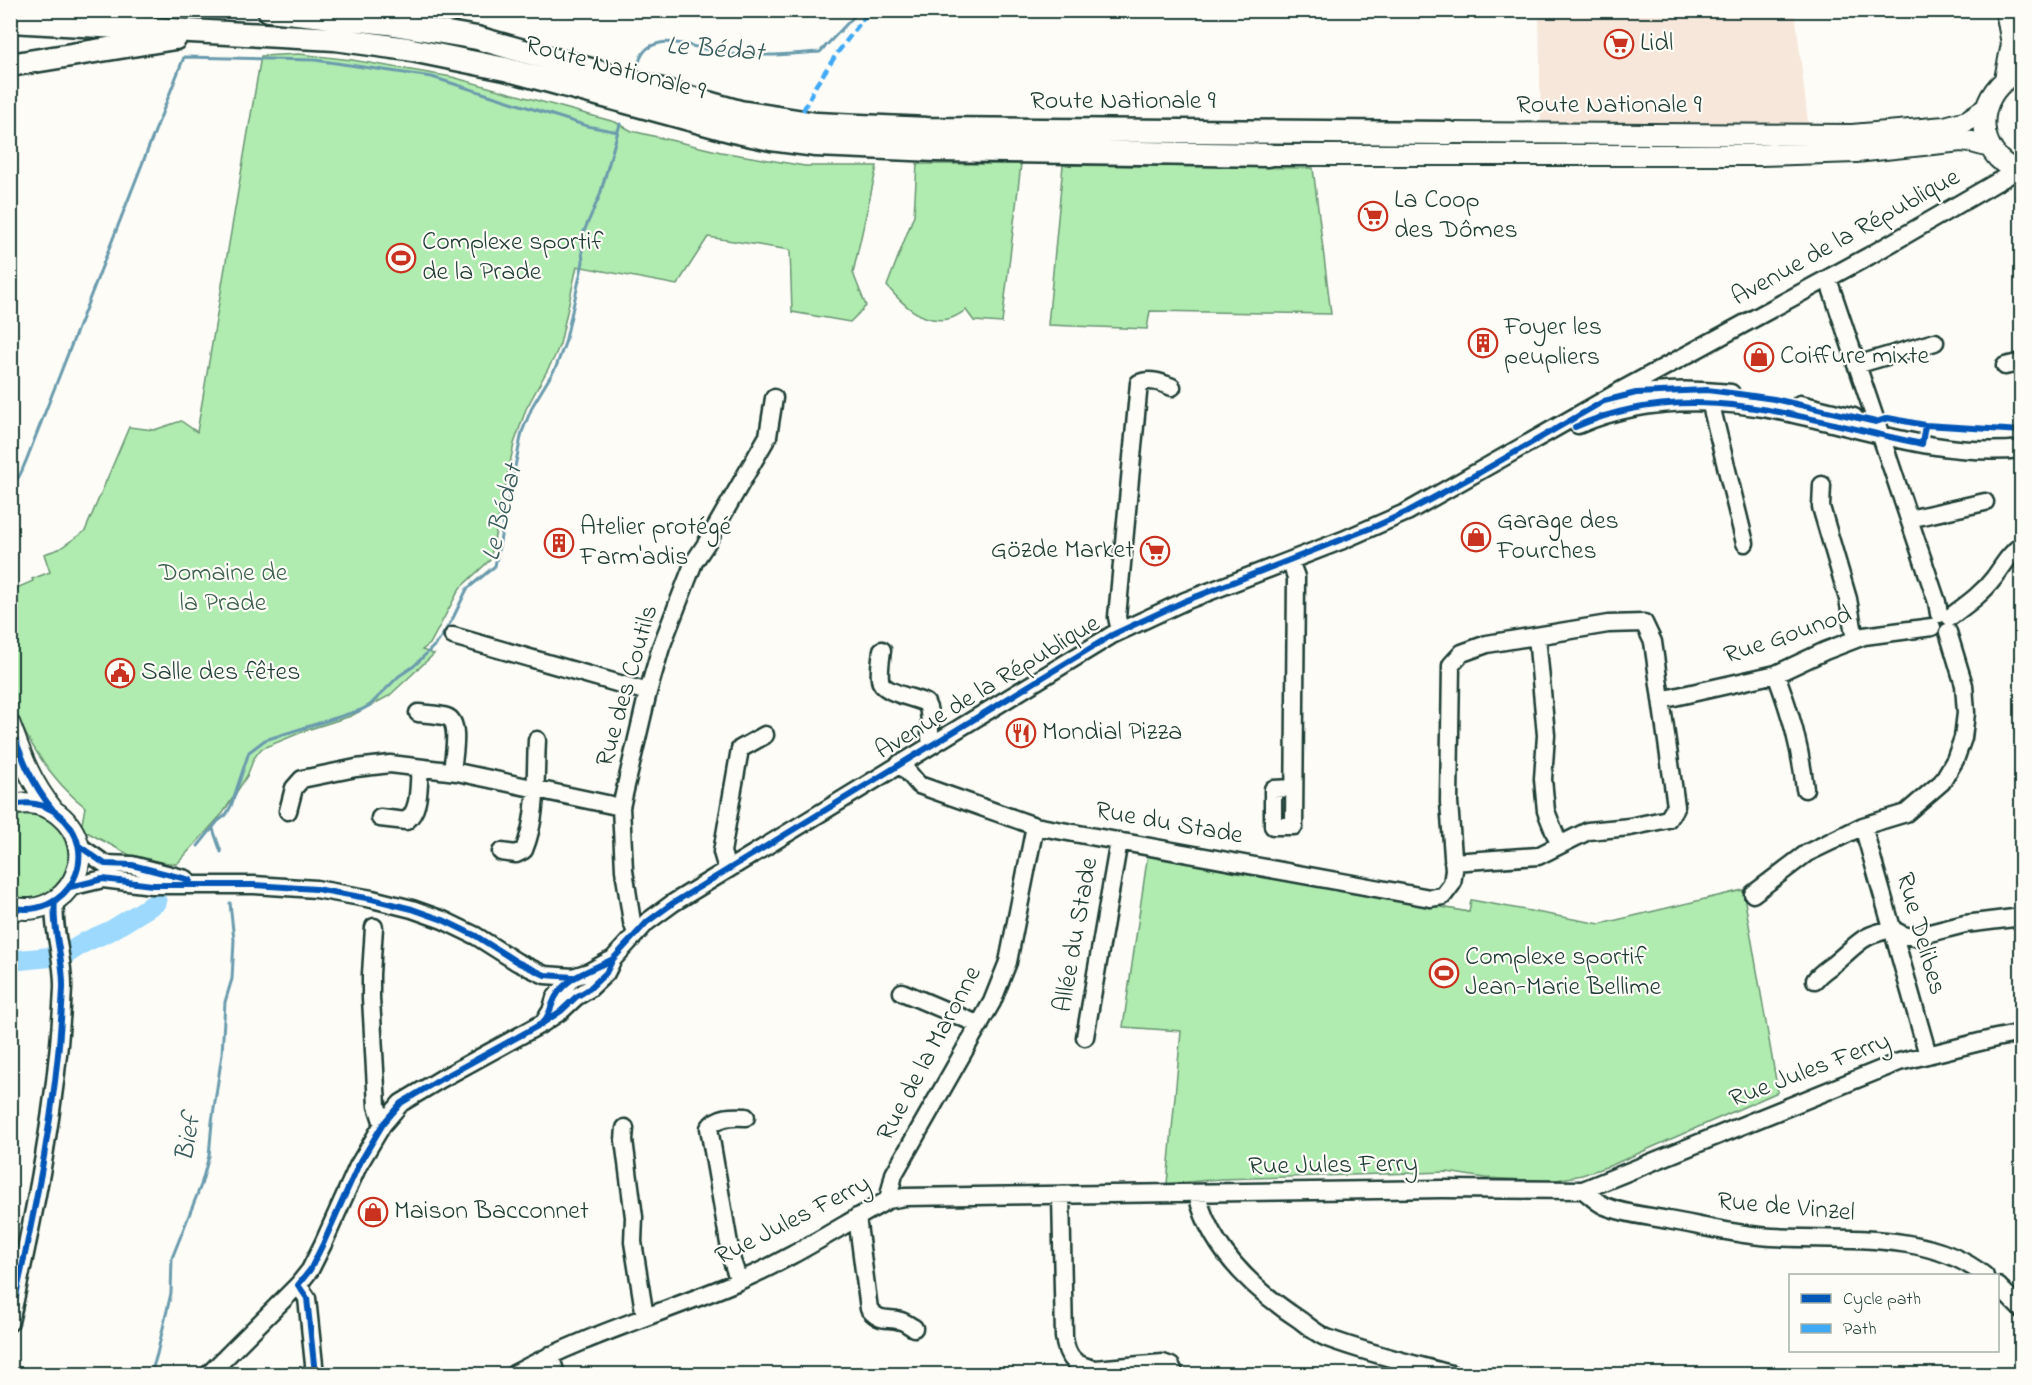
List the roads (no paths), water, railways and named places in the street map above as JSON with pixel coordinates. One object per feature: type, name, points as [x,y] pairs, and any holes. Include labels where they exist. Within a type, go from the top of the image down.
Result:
[{"type":"highway","name":"Route Nationale 9","points":[[269,10],[388,23],[477,38],[740,112],[816,124],[927,129],[1449,133]]},
{"type":"highway","name":"Route Nationale 9","points":[[10,21],[335,39],[407,49],[505,69],[675,116],[771,139],[849,147],[1268,155]]},
{"type":"highway","points":[[10,65],[208,32]]},
{"type":"main road","points":[[2007,14],[2022,43]]},
{"type":"main road","points":[[2007,14],[2014,75],[1990,97],[1985,109],[1984,123],[1990,147],[2003,162],[2019,172]]},
{"type":"main road","name":"Route Nationale 9","points":[[1449,133],[1852,135],[1945,127],[1967,121],[1985,109]]},
{"type":"main road","points":[[1268,155],[1761,155],[1884,150],[1961,141],[1990,147]]},
{"type":"main road","points":[[10,725],[37,790],[69,825],[79,846],[78,867],[70,887],[55,902],[35,909],[10,908]]},
{"type":"main road","points":[[10,806],[29,803],[53,810]]},
{"type":"street","name":"Avenue de la République","points":[[209,1374],[298,1285],[310,1270],[358,1166],[383,1124],[401,1103],[441,1078],[543,1023],[589,989],[606,973],[613,959],[636,933],[673,903],[1120,631],[1185,601],[1290,561],[1407,512],[1828,279],[1956,207],[1988,186],[2019,172]]},
{"type":"street","points":[[1753,894],[1807,853],[1863,826],[1906,813],[1942,782],[1955,760],[1963,738],[1966,713],[1964,685],[1828,279]]},
{"type":"street","points":[[1856,365],[1935,342]]},
{"type":"street","points":[[1657,398],[1700,348]]},
{"type":"street","points":[[1120,631],[1117,617],[1139,383],[1160,382],[1172,387]]},
{"type":"street","points":[[1604,401],[1636,393],[1657,398],[1708,396],[1878,429],[1954,438],[2022,439]]},
{"type":"street","points":[[1708,396],[1745,543]]},
{"type":"street","name":"Rue des Coutils","points":[[636,933],[632,922],[624,870],[621,807],[648,692],[660,647],[694,562],[768,436],[774,398]]},
{"type":"street","name":"Avenue de la République","points":[[1511,454],[1614,412],[1657,398]]},
{"type":"street","points":[[1878,429],[1922,444],[1954,448],[2022,449]]},
{"type":"street","points":[[1822,485],[1821,507],[1848,599],[1855,639]]},
{"type":"street","points":[[1909,519],[1985,501]]},
{"type":"street","points":[[1942,622],[1977,597],[1994,579],[2012,552],[2022,545]]},
{"type":"street","points":[[1290,561],[1296,577],[1294,788]]},
{"type":"street","name":"Rue Gounod","points":[[1661,700],[1776,674],[1864,636],[1942,622]]},
{"type":"street","points":[[1644,623],[1653,642],[1676,806],[1668,819],[1630,827],[1588,831],[1538,856],[1453,862],[1449,802],[1451,665],[1462,653],[1487,644],[1538,636],[1608,624],[1644,623]]},
{"type":"street","points":[[453,636],[648,692]]},
{"type":"street","points":[[1538,636],[1546,735],[1543,778],[1546,812],[1559,844]]},
{"type":"street","points":[[882,650],[879,678],[881,685],[926,704],[930,714],[928,732],[931,745]]},
{"type":"street","points":[[1776,674],[1796,730],[1802,756],[1805,789]]},
{"type":"street","points":[[418,713],[448,717],[452,720],[455,733],[452,771]]},
{"type":"street","points":[[727,869],[722,852],[740,749],[765,735]]},
{"type":"street","points":[[501,852],[516,854],[524,850],[533,819],[537,740]]},
{"type":"street","name":"Rue du Stade","points":[[900,763],[919,785],[1035,826],[1430,898],[1443,896],[1452,884],[1453,862]]},
{"type":"street","points":[[288,811],[294,788],[302,779],[390,764],[452,771],[621,807]]},
{"type":"street","points":[[380,818],[406,821],[413,816],[416,809],[420,768]]},
{"type":"street","name":"Rue de la Maronne","points":[[888,1200],[894,1174],[980,1025],[1008,962],[1035,826]]},
{"type":"street","name":"Rue Delibes","points":[[1863,826],[1928,1055]]},
{"type":"street","name":"Allée du Stade","points":[[1085,1037],[1119,841]]},
{"type":"street","points":[[79,846],[96,859],[110,865],[132,866],[189,879],[316,889],[412,909],[443,920],[476,936],[517,962],[545,975],[573,977]]},
{"type":"street","points":[[70,887],[104,879],[152,885],[232,884]]},
{"type":"street","points":[[10,1322],[44,1168],[51,1115],[63,985],[54,923],[55,902]]},
{"type":"street","points":[[1815,981],[1820,973],[1835,963],[1862,938],[1874,933],[1892,929],[1903,935],[1914,937],[1965,924],[2022,917]]},
{"type":"street","points":[[374,927],[371,998],[377,1106],[383,1124]]},
{"type":"street","name":"Avenue de la République","points":[[543,1023],[551,1011],[555,998],[573,977],[589,972],[613,959]]},
{"type":"street","points":[[517,962],[555,998],[576,997]]},
{"type":"street","points":[[902,992],[980,1025]]},
{"type":"street","name":"Rue Jules Ferry","points":[[514,1374],[550,1355],[739,1281],[795,1253],[888,1200],[905,1197],[1442,1189],[1583,1190],[1888,1066],[2022,1033]]},
{"type":"street","points":[[739,1281],[732,1261],[709,1128],[717,1120],[734,1116],[746,1117]]},
{"type":"street","points":[[625,1128],[624,1140],[634,1217],[633,1242],[645,1317]]},
{"type":"street","name":"Rue de Vinzel","points":[[1583,1190],[1604,1206],[1733,1232],[1770,1237],[1868,1240],[1912,1244],[1938,1251],[1973,1265],[1984,1274]]},
{"type":"street","points":[[1197,1194],[1206,1221],[1221,1248],[1249,1280],[1280,1307],[1324,1337],[1451,1374]]},
{"type":"street","points":[[1061,1195],[1063,1317],[1066,1353],[1076,1363],[1095,1369],[1163,1363],[1171,1366],[1175,1374]]},
{"type":"street","points":[[857,1217],[869,1309],[876,1317],[900,1320],[914,1328]]},
{"type":"street","points":[[298,1285],[307,1298],[315,1374]]},
{"type":"street","points":[[1999,1287],[2022,1310]]},
{"type":"street","points":[[550,1355],[556,1374]]},
{"type":"waterway","name":"Le Bédat","points":[[637,68],[647,49],[655,44],[666,42],[739,55],[820,52],[860,10]]},
{"type":"waterway","points":[[10,483],[18,477],[26,461],[184,57],[315,60],[432,77],[587,126],[618,132]]},
{"type":"waterway","name":"Le Bédat","points":[[198,846],[218,821],[226,815],[231,806],[249,752],[265,740],[361,710],[370,705],[438,642],[467,589],[495,566],[522,432],[533,405],[556,367],[565,343],[583,262],[581,238],[600,195],[620,124]]},
{"type":"waterway","name":"Bief","points":[[213,829],[221,852]]},
{"type":"waterway","name":"Le Bédat","points":[[68,953],[157,902]]},
{"type":"waterway","name":"Bief","points":[[151,1374],[171,1293],[172,1258],[201,1185],[209,1156],[222,1054],[225,1002],[232,979],[234,940],[230,903]]},
{"type":"waterway","name":"Le Bédat","points":[[10,961],[50,957]]},
{"type":"place","name":"Lidl","points":[[1619,44]]},
{"type":"place","name":"La Coop des Dômes","points":[[1373,216]]},
{"type":"place","name":"Complexe sportif de la Prade","points":[[401,258]]},
{"type":"place","name":"Foyer les peupliers","points":[[1483,343]]},
{"type":"place","name":"Coiffure mixte","points":[[1759,357]]},
{"type":"place","name":"Garage des Fourches","points":[[1476,537]]},
{"type":"place","name":"Atelier protégé Farm'adis","points":[[559,543]]},
{"type":"place","name":"Gözde Market","points":[[1155,551]]},
{"type":"place","name":"Salle des fêtes","points":[[120,673]]},
{"type":"place","name":"Mondial Pizza","points":[[1021,733]]},
{"type":"place","name":"Complexe sportif Jean-Marie Bellime","points":[[1444,973]]},
{"type":"place","name":"Maison Bacconnet","points":[[373,1212]]},
{"type":"park label","name":"Domaine de la Prade","points":[[223,589]]}]
